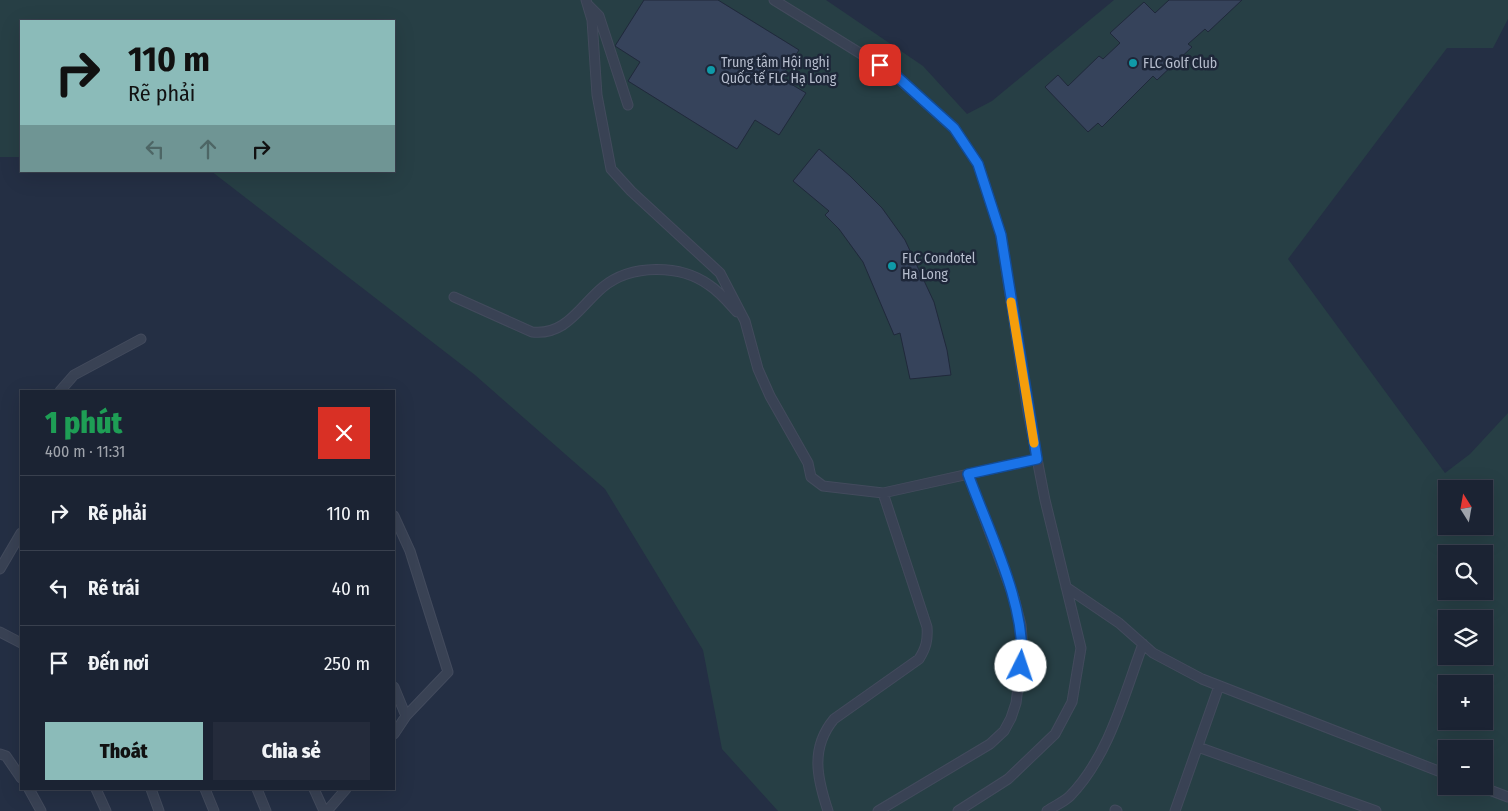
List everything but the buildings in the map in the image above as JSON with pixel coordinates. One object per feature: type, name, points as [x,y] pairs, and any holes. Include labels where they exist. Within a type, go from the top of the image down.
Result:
[{"type":"street","points":[[774,0],[892,72],[954,128],[976,159],[1001,235],[1037,459],[1081,648],[1072,702],[1055,734],[1008,779],[958,811]]},
{"type":"street","points":[[587,2],[592,20],[597,95],[612,168],[631,191],[720,273],[745,321],[758,369],[770,396],[808,463],[812,478],[823,486],[882,493],[1037,459]]},
{"type":"street","points":[[587,2],[599,16],[628,105]]},
{"type":"street","points":[[454,297],[532,332],[544,333],[566,324],[604,286],[622,276],[644,270],[668,270],[691,275],[708,284],[745,321]]},
{"type":"street","points":[[61,390],[74,375],[141,339]]},
{"type":"street","points":[[878,811],[990,744],[1004,731],[1016,702],[1023,648],[1021,625],[1014,598],[968,474]]},
{"type":"street","points":[[828,811],[817,776],[817,759],[825,730],[834,719],[919,659],[925,649],[928,638],[928,627],[882,493]]},
{"type":"street","points":[[395,518],[410,551],[448,672],[406,716],[395,732]]},
{"type":"street","points":[[0,569],[20,535]]},
{"type":"street","points":[[1066,587],[1120,624],[1153,653],[1219,686],[1438,771]]},
{"type":"street","points":[[0,632],[20,642]]},
{"type":"street","points":[[1047,811],[1069,797],[1088,772],[1106,740],[1143,644]]},
{"type":"street","points":[[1175,811],[1219,686]]},
{"type":"street","points":[[395,689],[406,716]]},
{"type":"street","points":[[1198,747],[1376,811]]},
{"type":"street","points":[[0,754],[6,756],[20,777]]},
{"type":"street","points":[[30,790],[41,811]]},
{"type":"street","points":[[96,790],[106,811]]},
{"type":"street","points":[[151,790],[160,811]]},
{"type":"street","points":[[205,790],[214,811]]},
{"type":"street","points":[[257,790],[266,811]]},
{"type":"street","points":[[314,790],[325,811],[345,790]]},
{"type":"street","points":[[1493,791],[1508,797]]},
{"type":"green space","points":[[0,0],[826,0],[923,66],[967,114],[992,101],[1114,0],[1508,0],[1508,19],[1493,48],[1447,48],[1288,259],[1445,473],[1470,454],[1508,413],[1508,811],[778,811],[722,749],[703,650],[605,489],[475,375],[212,172],[395,172],[395,20],[20,20],[20,157],[0,157]]},
{"type":"slow traffic","points":[[1011,302],[1034,443]]},
{"type":"place","name":"FLC Golf Club","points":[[1133,63]]},
{"type":"place","name":"Trung tâm Hội nghị Quốc tế FLC Hạ Long","points":[[711,70]]},
{"type":"place","name":"FLC Condotel Ha Long","points":[[892,266]]},
{"type":"route","points":[[880,65],[892,72],[954,128],[973,154],[991,199],[1001,235],[1037,459],[968,474],[1014,598],[1021,625],[1023,648],[1021,666]]}]
